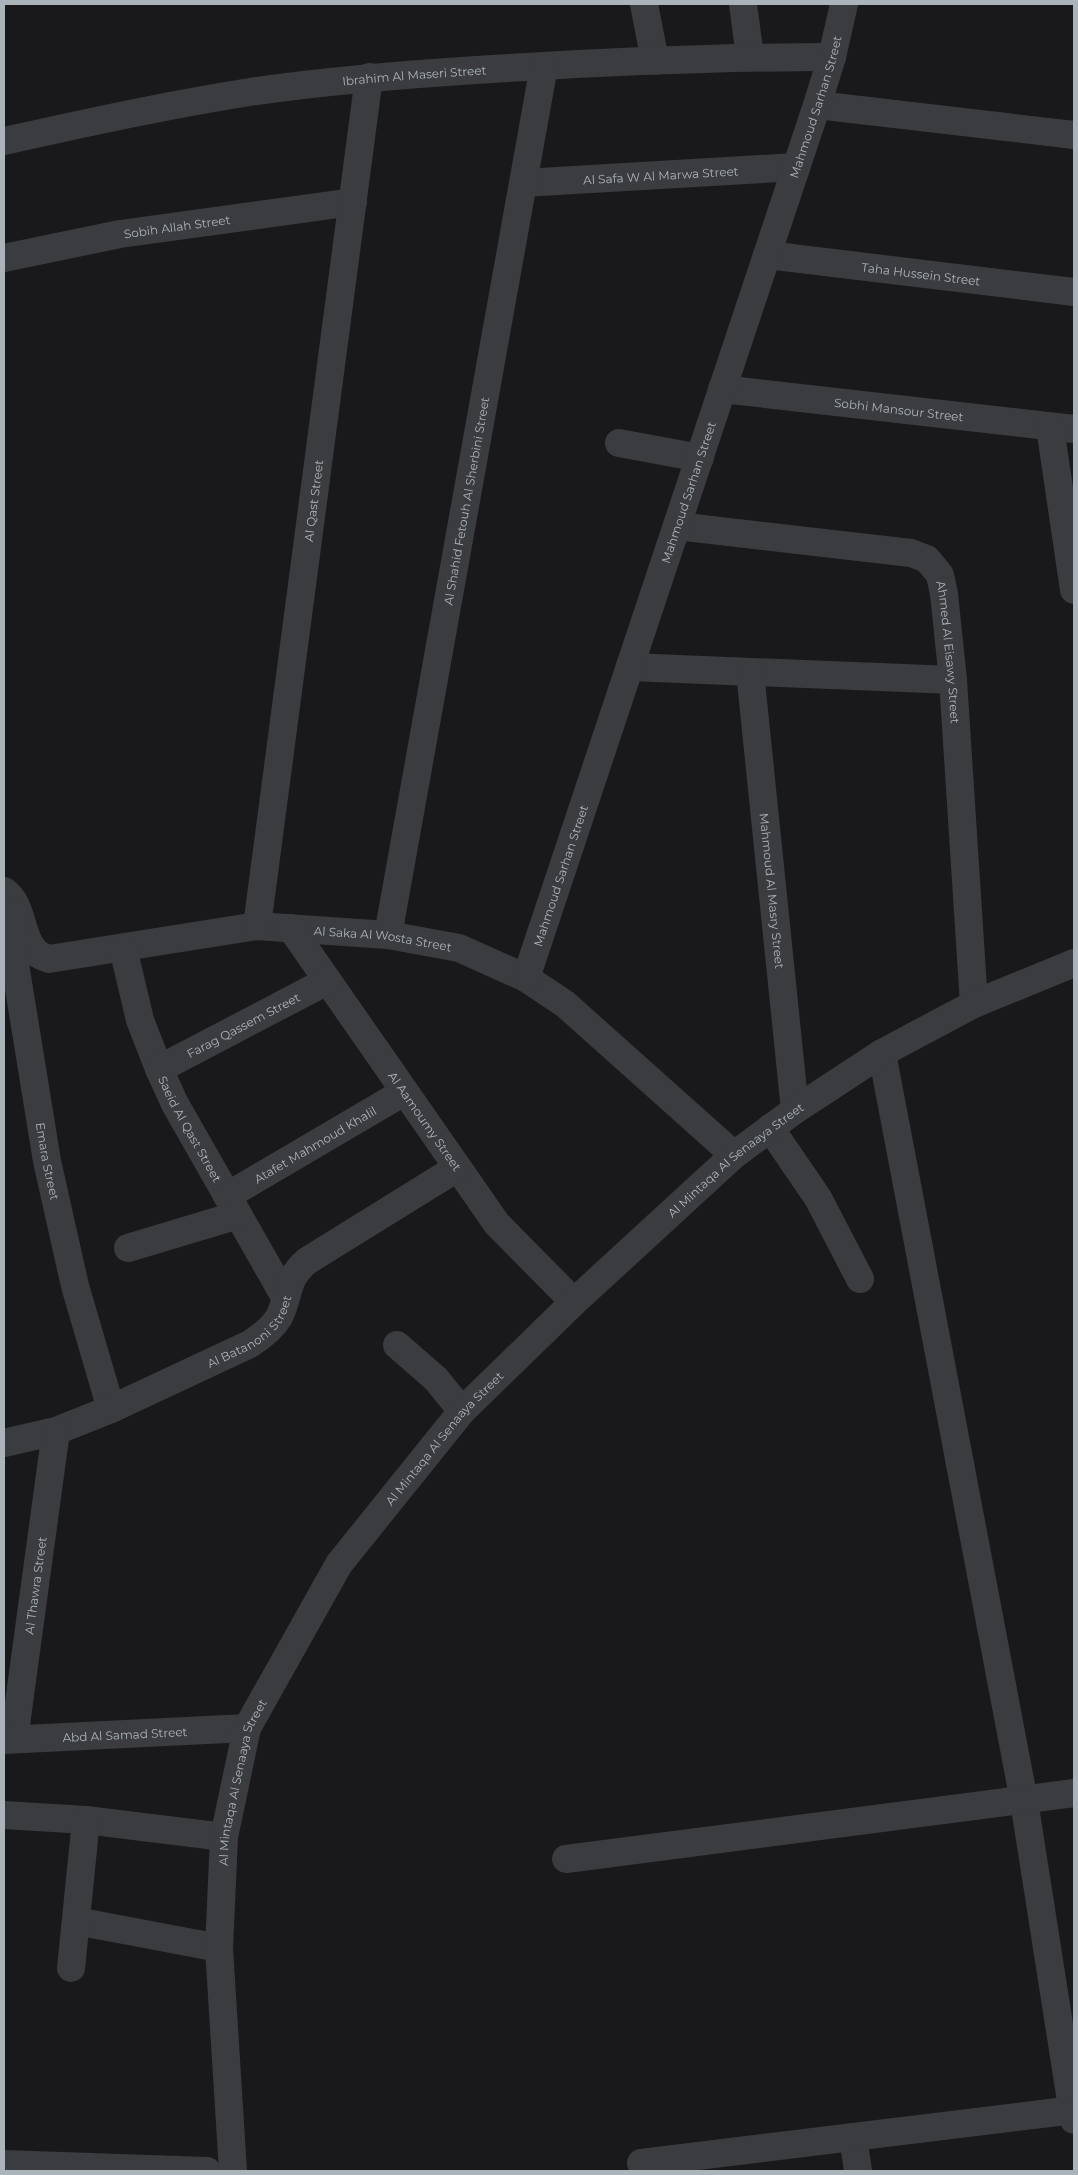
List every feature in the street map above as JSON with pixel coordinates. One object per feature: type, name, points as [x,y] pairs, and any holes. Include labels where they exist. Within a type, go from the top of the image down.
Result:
[{"type":"street","points":[[644,4],[655,61]]},
{"type":"street","points":[[743,4],[750,57]]},
{"type":"street","name":"Mahmoud Sarhan Street","points":[[526,978],[817,105],[832,57],[844,4]]},
{"type":"street","name":"Ibrahim Al Maseri Street","points":[[4,141],[144,110],[251,92],[369,77],[655,61],[750,57],[832,57]]},
{"type":"street","name":"Al Shahid Fetouh Al Sherbini Street","points":[[388,935],[544,66]]},
{"type":"street","name":"Al Qast Street","points":[[257,926],[369,77]]},
{"type":"street","points":[[817,105],[1074,135]]},
{"type":"street","name":"Al Safa W Al Marwa Street","points":[[523,184],[796,167]]},
{"type":"street","name":"Sobih Allah Street","points":[[4,258],[120,234],[353,202]]},
{"type":"street","name":"Taha Hussein Street","points":[[767,255],[1074,292]]},
{"type":"street","name":"Sobhi Mansour Street","points":[[722,390],[1062,428]]},
{"type":"street","points":[[1062,428],[1074,590]]},
{"type":"street","points":[[619,443],[700,458]]},
{"type":"street","name":"Ahmed Al Eisawy Street","points":[[677,526],[912,553],[927,559],[940,575],[953,680],[974,1004]]},
{"type":"street","points":[[630,667],[953,680]]},
{"type":"street","name":"Mahmoud Al Masry Street","points":[[750,672],[795,1110]]},
{"type":"street","name":"Al Saka Al Wosta Street","points":[[11,899],[28,940],[37,954],[49,959],[257,926],[388,935],[459,948],[526,978],[564,1004],[734,1156]]},
{"type":"street","name":"Emara Street","points":[[11,899],[14,958],[47,1161],[76,1286],[111,1409]]},
{"type":"street","name":"Al Aamoumy Street","points":[[291,928],[497,1224],[574,1302]]},
{"type":"street","name":"Saeid Al Qast Street","points":[[123,948],[140,1020],[159,1069],[176,1104],[285,1297]]},
{"type":"street","name":"Al Mintaqa Al Senaaya Street","points":[[233,2171],[220,1948],[224,1838],[247,1728],[339,1564],[462,1411],[574,1302],[734,1156],[795,1110],[882,1053],[974,1004],[1074,964]]},
{"type":"street","name":"Farag Qassem Street","points":[[159,1069],[327,981]]},
{"type":"street","points":[[641,2163],[853,2137],[1074,2113],[1024,1801],[882,1053]]},
{"type":"street","name":"Atafet Mahmoud Khalil","points":[[128,1248],[233,1205],[404,1092]]},
{"type":"street","points":[[770,1128],[818,1198],[860,1279]]},
{"type":"street","name":"Al Batanoni Street","points":[[4,1442],[56,1431],[111,1409],[250,1344],[266,1333],[279,1317],[289,1283],[296,1271],[308,1261],[457,1168]]},
{"type":"street","points":[[397,1345],[436,1379],[462,1411]]},
{"type":"street","name":"Al Thawra Street","points":[[9,1740],[56,1431]]},
{"type":"street","name":"Abd Al Samad Street","points":[[9,1740],[247,1728]]},
{"type":"street","points":[[566,1859],[1074,1793]]},
{"type":"street","points":[[4,1815],[86,1820],[224,1838]]},
{"type":"street","points":[[71,1968],[86,1820]]},
{"type":"street","points":[[76,1921],[220,1948]]},
{"type":"street","points":[[853,2137],[858,2171]]},
{"type":"street","points":[[4,2164],[208,2171]]}]
